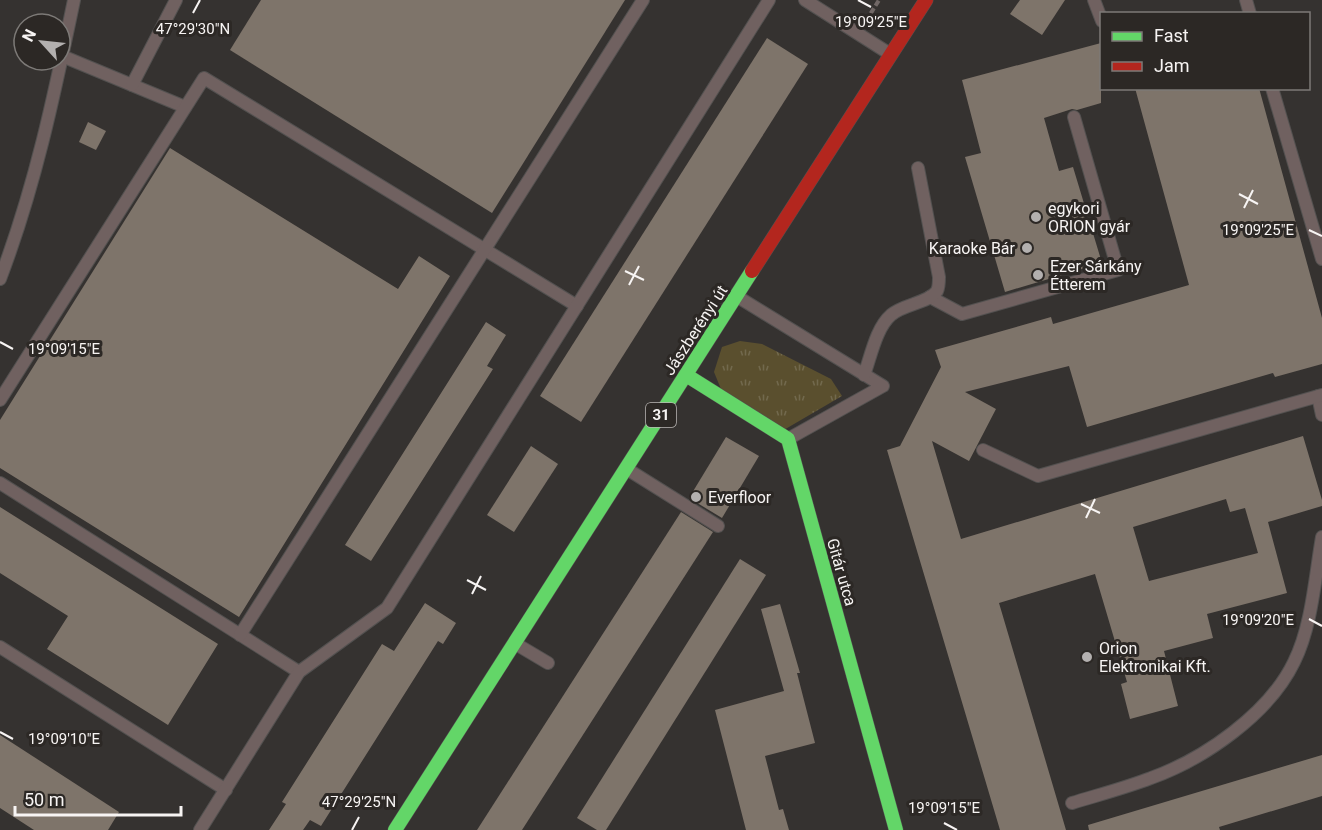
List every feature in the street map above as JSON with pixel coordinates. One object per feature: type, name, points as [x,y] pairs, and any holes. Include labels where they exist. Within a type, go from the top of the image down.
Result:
[{"type":"main road","name":"Jászberényi út","points":[[395,830],[926,0]]},
{"type":"main road","points":[[686,375],[788,439]]},
{"type":"main road","name":"Gitár utca","points":[[788,439],[896,830]]},
{"type":"lane","points":[[132,85],[176,0]]},
{"type":"lane","points":[[240,635],[643,0]]},
{"type":"lane","points":[[200,830],[299,672],[387,608],[769,0]]},
{"type":"lane","points":[[804,0],[891,55]]},
{"type":"lane","points":[[1094,0],[1100,18]]},
{"type":"lane","points":[[72,60],[185,107]]},
{"type":"lane","points":[[0,279],[18,233],[47,131],[59,72]]},
{"type":"lane","points":[[0,400],[204,78],[576,306]]},
{"type":"lane","points":[[1273,90],[1322,259]]},
{"type":"lane","points":[[930,297],[962,314],[1118,270],[1074,117]]},
{"type":"lane","points":[[864,375],[882,327],[890,315],[902,307],[930,297],[938,290],[939,277],[918,168]]},
{"type":"lane","points":[[737,296],[883,386],[788,439]]},
{"type":"lane","points":[[983,450],[1038,476],[1320,396],[1322,415]]},
{"type":"lane","points":[[626,468],[718,526]]},
{"type":"lane","points":[[0,483],[299,672]]},
{"type":"lane","points":[[1072,804],[1152,778],[1192,759],[1255,714],[1271,697],[1294,662],[1305,634],[1322,537]]},
{"type":"lane","points":[[515,643],[548,663]]},
{"type":"lane","points":[[0,646],[226,790]]},
{"type":"path","points":[[858,34],[879,0]]},
{"type":"green space","points":[[740,341],[762,344],[831,379],[842,396],[782,431],[721,389],[714,372],[722,347]]},
{"type":"building","points":[[261,0],[625,0],[492,213],[230,50]]},
{"type":"building","points":[[1020,0],[1065,0],[1042,35],[1010,14]]},
{"type":"building","points":[[767,38],[808,64],[581,422],[540,396]]},
{"type":"building","name":"egykori ORION gyár","points":[[1100,43],[1101,103],[1044,118],[1059,171],[1073,167],[1102,263],[1005,292],[965,157],[981,153],[962,80]]},
{"type":"building","points":[[1136,90],[1260,90],[1322,318],[1322,364],[1275,377],[1273,373],[1087,427],[1069,366],[965,392],[996,409],[969,461],[932,441],[961,539],[1303,436],[1322,506],[1268,522],[1287,593],[1207,614],[1213,638],[1164,651],[1178,706],[1130,719],[1121,684],[1127,682],[1095,574],[999,603],[1066,830],[1000,830],[887,450],[900,446],[941,367],[935,350],[1051,317],[1053,324],[1189,285]],"holes":[[[1226,499],[1230,512],[1245,508],[1258,553],[1149,581],[1133,527]]]},
{"type":"building","points":[[88,122],[106,131],[96,150],[79,142]]},
{"type":"building","points":[[170,148],[398,289],[419,256],[450,276],[239,617],[0,468],[0,420]]},
{"type":"building","points":[[486,322],[506,335],[487,366],[493,369],[371,561],[345,545]]},
{"type":"building","points":[[726,437],[759,456],[722,518],[689,498]]},
{"type":"building","points":[[531,446],[558,464],[514,532],[487,515]]},
{"type":"building","points":[[0,507],[218,644],[168,725],[47,649],[68,616],[0,573]]},
{"type":"building","points":[[681,512],[713,532],[522,830],[477,830]]},
{"type":"building","points":[[740,559],[766,575],[606,830],[597,830],[577,818]]},
{"type":"building","points":[[425,603],[456,623],[443,644],[438,641],[321,826],[310,820],[303,830],[269,830],[286,804],[282,802],[382,644],[394,651]]},
{"type":"building","points":[[780,604],[800,673],[797,673],[815,743],[765,756],[779,810],[783,809],[789,830],[746,830],[715,710],[784,691],[761,609]]},
{"type":"building","points":[[0,735],[119,812],[108,830],[34,830],[0,808]]},
{"type":"building","points":[[1322,755],[1322,796],[1219,827],[1220,830],[1089,830],[1088,825]]},
{"type":"traffic: fast","points":[[395,830],[752,271]]},
{"type":"traffic: fast","points":[[686,375],[788,439],[896,830]]},
{"type":"traffic: jam","points":[[752,271],[926,0]]},
{"type":"place","name":"egykori ORION gyár","points":[[1036,217]]},
{"type":"place","name":"Karaoke Bár","points":[[1027,248]]},
{"type":"place","name":"Ezer Sárkány Étterem","points":[[1038,275]]},
{"type":"place","name":"Everfloor","points":[[696,497]]},
{"type":"place","name":"Orion Elektronikai Kft.","points":[[1087,657]]}]
